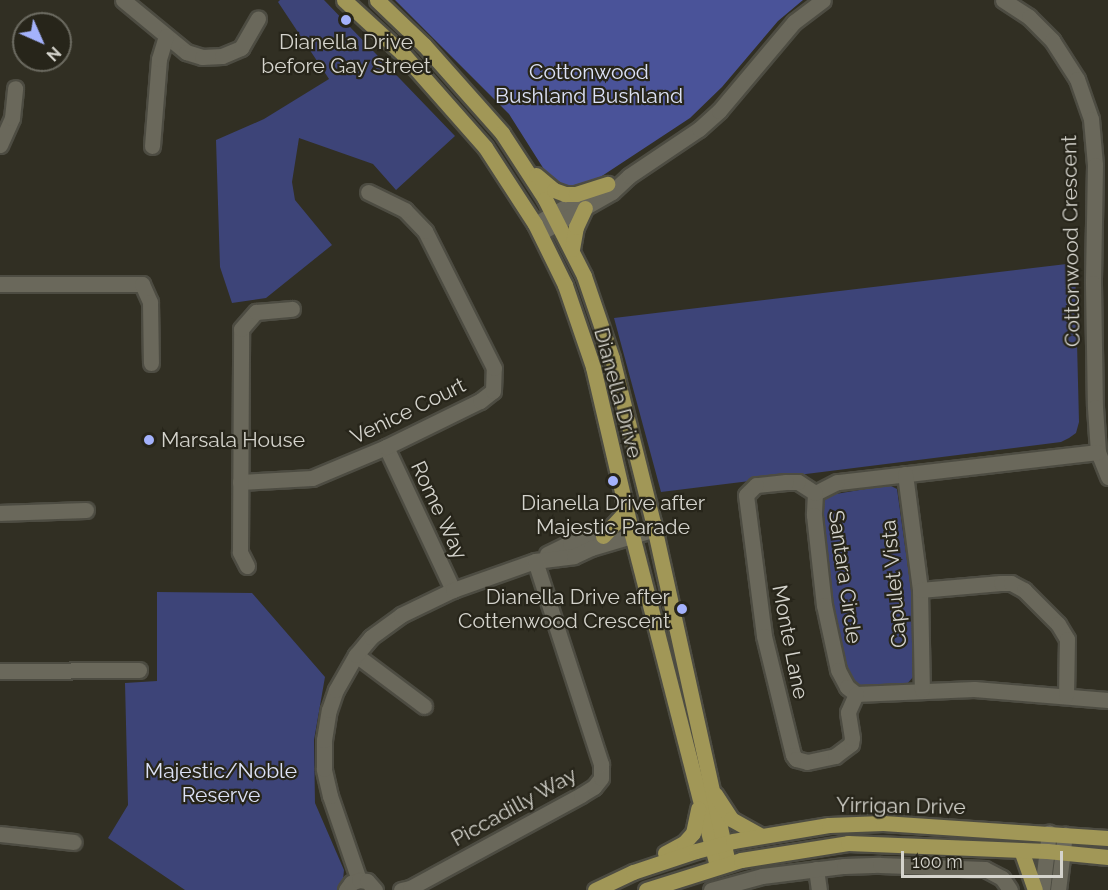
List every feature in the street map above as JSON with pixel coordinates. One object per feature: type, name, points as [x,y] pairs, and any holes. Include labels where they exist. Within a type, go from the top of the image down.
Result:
[{"type":"main road","name":"Dianella Drive","points":[[344,0],[403,54],[462,118],[507,177],[538,228],[565,285],[593,367],[631,532],[704,792],[722,865]]},
{"type":"main road","name":"Dianella Drive","points":[[377,0],[474,99],[525,164],[556,218],[584,276],[612,358],[654,525],[704,792]]},
{"type":"main road","points":[[525,164],[546,184],[565,194],[576,194],[607,184]]},
{"type":"main road","points":[[572,249],[576,227],[585,208]]},
{"type":"main road","points":[[603,536],[626,511]]},
{"type":"main road","points":[[704,792],[731,819],[762,836]]},
{"type":"main road","points":[[590,890],[606,878],[684,843],[693,833],[704,792]]},
{"type":"main road","name":"Yirrigan Drive","points":[[595,890],[633,872],[717,846],[829,825],[882,823],[1049,832],[1108,838]]},
{"type":"main road","name":"Yirrigan Drive","points":[[646,890],[722,865],[772,853],[848,843],[1047,851],[1108,856]]},
{"type":"main road","points":[[1021,850],[1035,890]]},
{"type":"street","points":[[123,0],[186,52],[202,57],[222,57],[241,48],[258,19]]},
{"type":"street","points":[[556,218],[585,208],[612,192],[629,176],[678,144],[719,111],[794,22],[824,0]]},
{"type":"street","name":"Cottonwood Crescent","points":[[1004,0],[1029,17],[1052,40],[1077,79],[1090,119],[1095,165],[1100,283],[1098,453],[1108,477]]},
{"type":"street","points":[[152,146],[159,59],[165,36]]},
{"type":"street","points":[[0,145],[12,118],[15,88]]},
{"type":"street","points":[[538,228],[607,184],[629,176]]},
{"type":"street","name":"Venice Court","points":[[240,482],[312,478],[386,447],[480,401],[493,391],[494,368],[425,231],[405,210],[368,192]]},
{"type":"street","points":[[0,284],[142,284],[150,302],[151,363]]},
{"type":"street","points":[[247,567],[240,552],[241,329],[256,312],[292,309]]},
{"type":"street","name":"Rome Way","points":[[386,447],[453,590]]},
{"type":"street","name":"Santara Circle","points":[[856,694],[842,679],[824,605],[814,514],[815,494],[837,482],[1098,453]]},
{"type":"street","name":"Capulet Vista","points":[[905,474],[920,590],[922,690]]},
{"type":"street","name":"Monte Lane","points":[[815,494],[798,482],[786,482],[756,485],[746,495],[764,636],[793,755],[796,759],[807,762],[835,756],[851,744],[848,712],[856,694]]},
{"type":"street","points":[[0,513],[86,510]]},
{"type":"street","points":[[539,559],[574,556],[654,525]]},
{"type":"street","points":[[359,880],[330,796],[324,769],[324,740],[329,710],[336,690],[356,655],[371,638],[401,615],[453,590],[539,559],[570,543],[631,532]]},
{"type":"street","name":"Piccadilly Way","points":[[401,890],[410,888],[581,795],[594,787],[601,777],[601,764],[539,559]]},
{"type":"street","points":[[920,590],[1001,583],[1011,583],[1024,590],[1058,624],[1067,639],[1066,695]]},
{"type":"street","points":[[356,655],[424,706]]},
{"type":"street","points":[[0,671],[139,670]]},
{"type":"street","points":[[856,694],[974,689],[1108,700]]},
{"type":"street","points":[[1042,890],[1049,832]]},
{"type":"street","points":[[0,834],[74,842]]},
{"type":"street","points":[[1058,890],[1065,834]]},
{"type":"street","points":[[711,890],[762,876],[816,869],[880,865],[985,869],[1002,878],[1010,890]]},
{"type":"street","points":[[816,869],[819,890]]},
{"type":"street","points":[[346,890],[359,880],[368,881],[375,890]]},
{"type":"green space","points":[[280,0],[324,0],[455,136],[396,190],[373,164],[299,138],[292,182],[295,200],[332,245],[266,298],[232,303],[220,267],[216,140],[264,119],[329,79],[278,2]]},
{"type":"green space","name":"Cottonwood Bushland Bushland","points":[[395,0],[803,0],[778,21],[722,87],[690,118],[564,201],[509,114]]},
{"type":"green space","points":[[1075,263],[1079,422],[1076,433],[1069,438],[1061,442],[661,492],[614,318]]},
{"type":"green space","points":[[889,485],[897,489],[912,596],[913,677],[907,684],[860,689],[852,682],[832,614],[821,506],[824,496]]},
{"type":"green space","name":"Majestic/Noble Reserve","points":[[157,592],[252,593],[325,677],[314,740],[315,803],[344,870],[342,890],[185,890],[108,838],[128,805],[125,683],[157,681]]},
{"type":"place","name":"Dianella Drive before Gay Street","points":[[346,20]]},
{"type":"place","name":"Marsala House","points":[[149,440]]},
{"type":"place","name":"Dianella Drive after Majestic Parade","points":[[613,481]]},
{"type":"place","name":"Dianella Drive after Cottenwood Crescent","points":[[682,609]]}]
